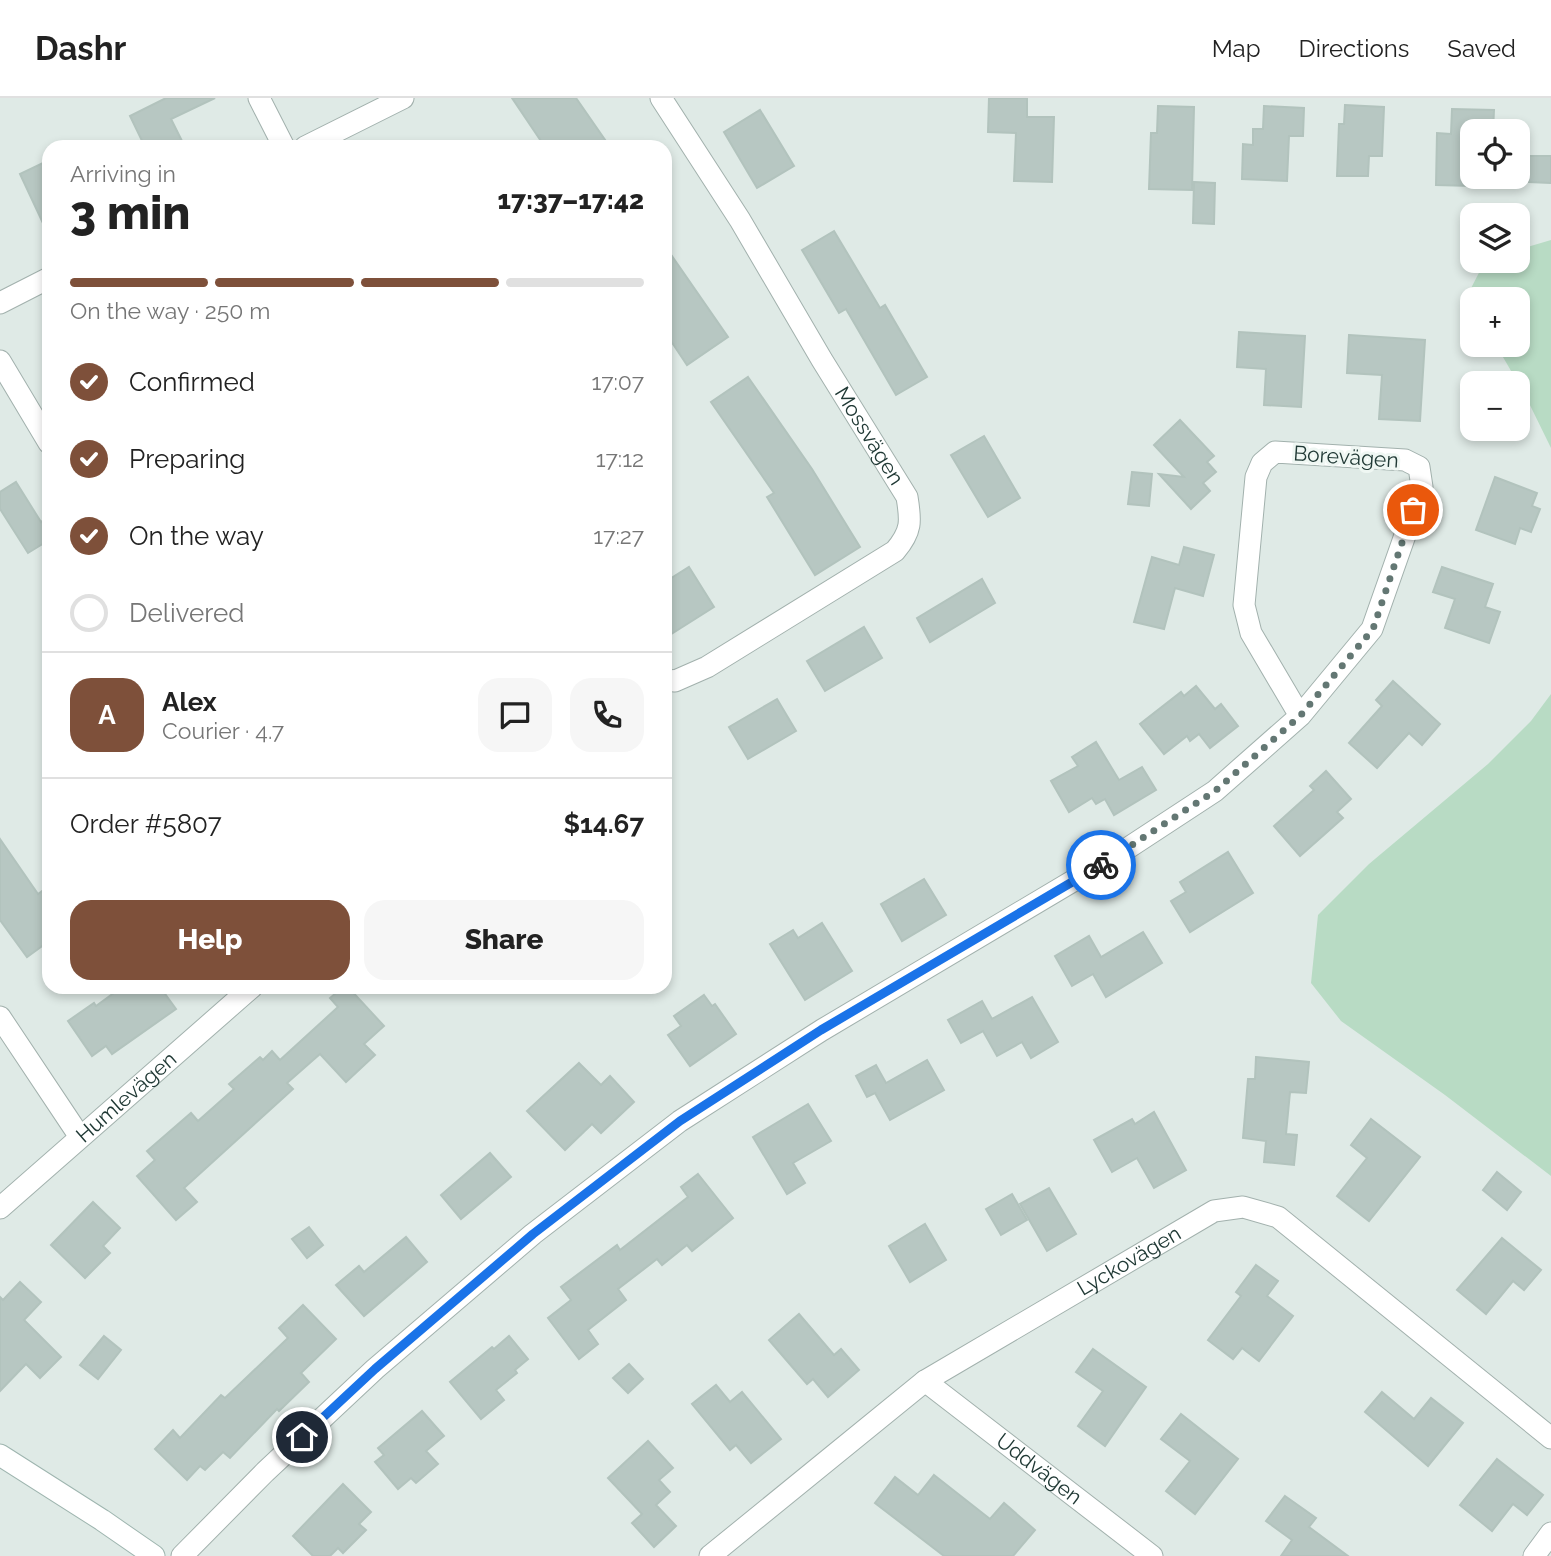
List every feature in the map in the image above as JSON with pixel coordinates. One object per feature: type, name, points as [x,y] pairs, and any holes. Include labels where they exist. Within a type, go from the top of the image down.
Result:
[{"type":"street","points":[[259,98],[280,140]]},
{"type":"street","points":[[320,140],[403,98]]},
{"type":"street","name":"Mossvägen","points":[[661,98],[740,220],[907,497],[910,519],[906,537],[895,551],[708,667],[672,681]]},
{"type":"street","points":[[0,303],[42,282]]},
{"type":"street","points":[[0,361],[42,431]]},
{"type":"street","name":"Borevägen","points":[[182,1556],[265,1472],[375,1369],[533,1234],[680,1121],[821,1030],[1125,850],[1215,791],[1300,716],[1373,629],[1422,487],[1419,467],[1405,460],[1275,452],[1262,463],[1256,477],[1244,606],[1251,633],[1300,716]]},
{"type":"street","name":"Humlevägen","points":[[0,1208],[244,994]]},
{"type":"street","points":[[0,1017],[80,1137]]},
{"type":"street","name":"Lyckovägen","points":[[710,1556],[925,1381],[1214,1211],[1243,1208],[1278,1217],[1551,1438]]},
{"type":"street","name":"Uddvägen","points":[[925,1381],[1152,1556]]},
{"type":"street","points":[[0,1455],[154,1556]]},
{"type":"street","points":[[1534,1556],[1551,1533]]},
{"type":"green space","points":[[1551,240],[1551,448],[1530,405],[1530,371],[1511,371],[1503,357],[1530,357],[1530,287],[1472,287],[1479,273],[1530,273],[1530,246]]},
{"type":"green space","points":[[1551,694],[1551,1176],[1445,1095],[1341,1021],[1311,983],[1318,915],[1369,864],[1488,764],[1531,721]]},
{"type":"building","points":[[166,98],[215,98],[171,119],[182,140],[142,140],[130,116]]},
{"type":"building","points":[[512,98],[576,98],[605,140],[540,140]]},
{"type":"building","points":[[989,98],[1027,98],[1027,117],[1054,117],[1052,182],[1014,181],[1016,133],[988,132]]},
{"type":"building","points":[[1345,105],[1384,107],[1382,156],[1369,156],[1368,176],[1337,176],[1339,124],[1344,124]]},
{"type":"building","points":[[1158,106],[1194,107],[1192,190],[1149,189],[1151,133],[1157,133]]},
{"type":"building","points":[[1264,106],[1304,108],[1303,136],[1289,136],[1287,181],[1242,179],[1243,144],[1253,145],[1253,129],[1263,129]]},
{"type":"building","points":[[1452,109],[1494,110],[1494,119],[1460,119],[1460,186],[1436,185],[1437,133],[1451,134]]},
{"type":"building","points":[[760,110],[794,166],[757,188],[724,132]]},
{"type":"building","points":[[1530,156],[1551,156],[1551,183],[1530,182]]},
{"type":"building","points":[[42,163],[42,221],[20,174]]},
{"type":"building","points":[[1194,182],[1215,183],[1214,224],[1193,223]]},
{"type":"building","points":[[834,231],[880,308],[885,305],[927,377],[896,395],[846,309],[839,313],[802,250]]},
{"type":"building","points":[[672,256],[728,337],[687,365],[672,342]]},
{"type":"building","points":[[1239,332],[1305,336],[1301,407],[1264,405],[1266,369],[1237,367]]},
{"type":"building","points":[[1349,335],[1425,340],[1420,421],[1379,419],[1382,375],[1347,373]]},
{"type":"building","points":[[748,377],[812,469],[860,547],[815,575],[767,497],[774,493],[711,402]]},
{"type":"building","points":[[1180,420],[1214,456],[1207,462],[1216,472],[1203,483],[1210,491],[1191,509],[1159,474],[1184,477],[1154,445]]},
{"type":"building","points":[[984,436],[1020,498],[988,517],[951,455]]},
{"type":"building","points":[[1132,472],[1152,474],[1149,506],[1128,504]]},
{"type":"building","points":[[1495,477],[1537,493],[1532,506],[1540,509],[1531,532],[1520,528],[1515,544],[1476,530]]},
{"type":"building","points":[[16,482],[42,521],[42,544],[28,553],[0,509],[0,492]]},
{"type":"building","points":[[1184,547],[1214,555],[1203,596],[1175,588],[1164,629],[1134,622],[1152,557],[1179,565]]},
{"type":"building","points":[[689,567],[714,607],[672,634],[672,578]]},
{"type":"building","points":[[1442,567],[1493,584],[1485,607],[1500,612],[1489,643],[1445,628],[1455,599],[1433,592]]},
{"type":"building","points":[[982,579],[995,603],[930,642],[917,618]]},
{"type":"building","points":[[864,627],[882,658],[825,691],[807,661]]},
{"type":"building","points":[[1393,681],[1440,724],[1422,745],[1409,733],[1377,768],[1349,743],[1382,706],[1376,700]]},
{"type":"building","points":[[1196,686],[1215,709],[1221,704],[1238,726],[1210,748],[1199,734],[1190,741],[1187,736],[1164,754],[1140,724],[1181,692],[1184,696]]},
{"type":"building","points":[[777,699],[796,731],[748,759],[729,727]]},
{"type":"building","points":[[1096,742],[1119,780],[1142,767],[1156,790],[1114,815],[1105,799],[1096,804],[1092,798],[1069,812],[1051,781],[1078,766],[1072,757]]},
{"type":"building","points":[[1326,771],[1351,799],[1337,812],[1343,818],[1300,856],[1274,826],[1314,790],[1310,786]]},
{"type":"building","points":[[0,839],[38,894],[42,891],[42,946],[27,957],[0,920]]},
{"type":"building","points":[[1228,852],[1253,893],[1190,932],[1171,901],[1186,892],[1180,882]]},
{"type":"building","points":[[924,879],[946,915],[902,941],[881,904]]},
{"type":"building","points":[[822,923],[852,971],[805,1000],[770,944],[793,930],[798,938]]},
{"type":"building","points":[[1143,932],[1162,963],[1106,997],[1093,974],[1072,986],[1055,956],[1089,936],[1101,957]]},
{"type":"building","points":[[112,994],[165,994],[176,1009],[112,1054],[106,1046],[92,1056],[68,1021],[94,1003],[96,1006]]},
{"type":"building","points":[[335,994],[354,994],[384,1026],[364,1044],[375,1055],[346,1082],[320,1054],[287,1083],[293,1089],[184,1188],[197,1202],[176,1220],[137,1176],[155,1160],[147,1151],[191,1113],[198,1121],[234,1089],[229,1084],[260,1057],[263,1060],[272,1051],[280,1060],[338,1007],[330,998]]},
{"type":"building","points":[[704,995],[712,1006],[715,1004],[736,1034],[690,1066],[668,1035],[681,1026],[674,1016]]},
{"type":"building","points":[[1032,997],[1058,1042],[1031,1058],[1022,1042],[997,1056],[983,1031],[961,1043],[948,1020],[982,1001],[992,1019]]},
{"type":"building","points":[[1256,1057],[1309,1062],[1306,1093],[1290,1092],[1286,1134],[1297,1135],[1294,1165],[1264,1162],[1266,1141],[1243,1138],[1248,1079],[1255,1079]]},
{"type":"building","points":[[927,1060],[944,1090],[890,1120],[875,1093],[867,1097],[856,1076],[876,1065],[886,1083]]},
{"type":"building","points":[[579,1063],[601,1085],[610,1076],[634,1102],[601,1133],[592,1124],[565,1150],[527,1111]]},
{"type":"building","points":[[808,1104],[831,1141],[793,1163],[805,1183],[787,1194],[753,1137]]},
{"type":"building","points":[[1154,1112],[1186,1170],[1154,1188],[1137,1158],[1112,1172],[1094,1140],[1132,1119],[1135,1124]]},
{"type":"building","points":[[1371,1119],[1420,1157],[1369,1221],[1337,1196],[1367,1158],[1351,1145]]},
{"type":"building","points":[[490,1153],[511,1177],[461,1219],[441,1195]]},
{"type":"building","points":[[1497,1172],[1521,1192],[1507,1210],[1483,1190]]},
{"type":"building","points":[[698,1174],[733,1218],[692,1251],[687,1245],[662,1265],[657,1259],[618,1289],[626,1300],[588,1330],[598,1344],[579,1359],[548,1318],[571,1300],[561,1287],[617,1245],[620,1250],[688,1197],[681,1187]]},
{"type":"building","points":[[1049,1188],[1076,1234],[1047,1251],[1020,1204]]},
{"type":"building","points":[[1012,1194],[1027,1220],[1001,1235],[986,1209]]},
{"type":"building","points":[[93,1202],[120,1228],[103,1246],[110,1253],[85,1278],[51,1245]]},
{"type":"building","points":[[925,1224],[946,1260],[910,1282],[889,1246]]},
{"type":"building","points":[[309,1227],[323,1245],[307,1258],[292,1239]]},
{"type":"building","points":[[406,1237],[427,1262],[364,1316],[336,1285],[359,1266],[364,1272]]},
{"type":"building","points":[[1502,1238],[1541,1270],[1524,1290],[1513,1281],[1486,1314],[1457,1290]]},
{"type":"building","points":[[1256,1265],[1278,1281],[1267,1296],[1293,1316],[1259,1361],[1242,1348],[1233,1359],[1208,1340],[1241,1296],[1236,1292]]},
{"type":"building","points":[[20,1282],[41,1302],[24,1320],[61,1357],[40,1378],[26,1364],[0,1391],[0,1297],[3,1300]]},
{"type":"building","points":[[303,1305],[336,1339],[301,1373],[309,1382],[279,1411],[277,1409],[230,1458],[223,1452],[205,1470],[200,1466],[187,1480],[155,1449],[173,1430],[180,1438],[221,1395],[225,1398],[288,1338],[279,1328]]},
{"type":"building","points":[[799,1314],[834,1355],[841,1349],[859,1370],[828,1397],[813,1379],[807,1384],[769,1340]]},
{"type":"building","points":[[104,1336],[121,1350],[98,1379],[80,1365]]},
{"type":"building","points":[[509,1336],[528,1359],[515,1370],[517,1373],[496,1390],[504,1400],[481,1419],[450,1382]]},
{"type":"building","points":[[1093,1349],[1146,1387],[1105,1446],[1078,1426],[1103,1391],[1076,1372]]},
{"type":"building","points":[[629,1364],[643,1379],[628,1393],[613,1378]]},
{"type":"building","points":[[716,1385],[730,1402],[742,1392],[781,1439],[751,1463],[736,1445],[730,1450],[692,1404]]},
{"type":"building","points":[[1382,1392],[1414,1419],[1431,1398],[1463,1423],[1428,1466],[1365,1412]]},
{"type":"building","points":[[422,1411],[444,1436],[426,1451],[438,1464],[416,1483],[411,1478],[398,1489],[375,1462],[384,1455],[378,1448]]},
{"type":"building","points":[[1181,1414],[1238,1459],[1195,1514],[1166,1491],[1190,1461],[1161,1439]]},
{"type":"building","points":[[648,1441],[673,1468],[659,1480],[670,1492],[656,1505],[676,1526],[654,1547],[632,1523],[642,1514],[608,1478]]},
{"type":"building","points":[[1497,1459],[1543,1495],[1527,1515],[1513,1504],[1492,1531],[1460,1505]]},
{"type":"building","points":[[934,1475],[990,1519],[1004,1503],[1035,1530],[1013,1556],[944,1556],[875,1503],[895,1477],[918,1495]]},
{"type":"building","points":[[343,1484],[371,1512],[359,1524],[366,1530],[343,1553],[338,1548],[330,1556],[313,1556],[293,1536]]},
{"type":"building","points":[[1285,1496],[1316,1518],[1309,1527],[1348,1556],[1281,1556],[1292,1540],[1266,1521]]},
{"type":"way so far","points":[[1101,865],[1215,791],[1300,716],[1373,629],[1413,510]]},
{"type":"route","points":[[302,1437],[375,1369],[533,1234],[680,1121],[821,1030],[1101,865]]}]
